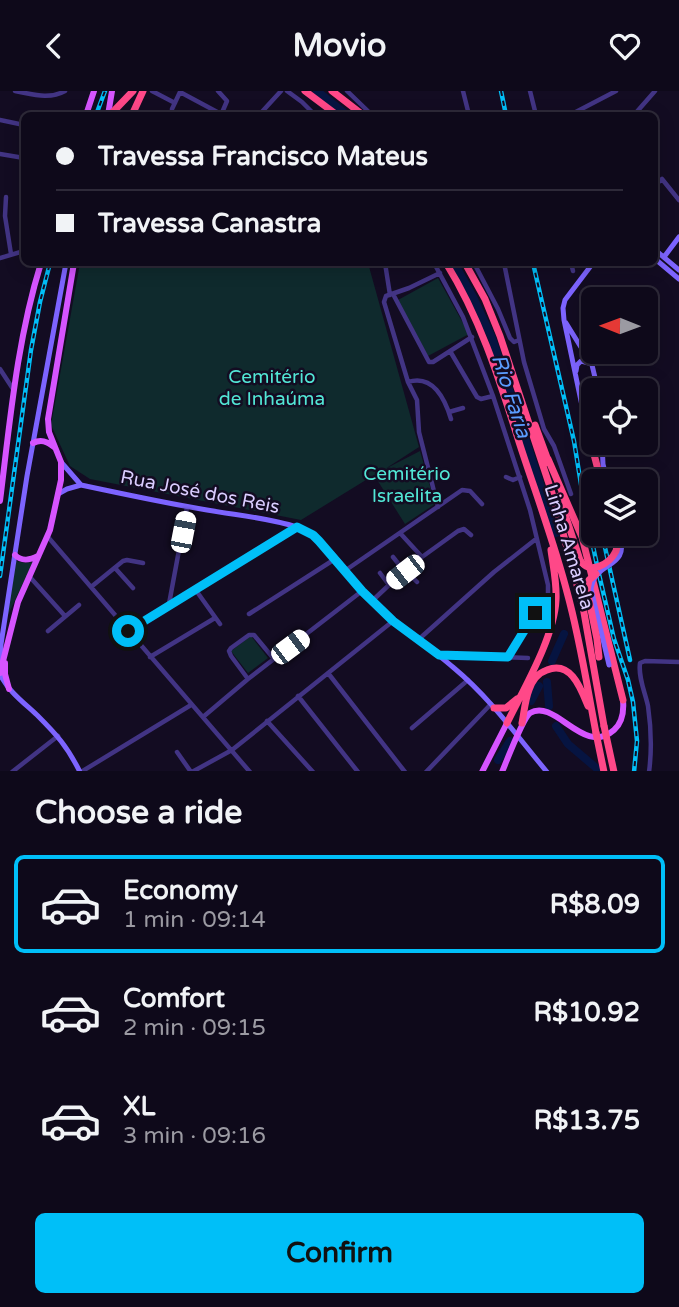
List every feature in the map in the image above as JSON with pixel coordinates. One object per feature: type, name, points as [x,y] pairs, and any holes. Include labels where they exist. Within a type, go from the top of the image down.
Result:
[{"type":"highway","points":[[122,91],[132,91]]},
{"type":"highway","points":[[114,112],[132,91]]},
{"type":"highway","points":[[305,91],[333,112]]},
{"type":"highway","points":[[332,91],[359,112]]},
{"type":"highway","points":[[339,91],[360,112]]},
{"type":"highway","points":[[134,112],[144,92]]},
{"type":"highway","name":"Linha Amarela","points":[[448,266],[483,335],[548,529],[576,626],[604,771]]},
{"type":"highway","name":"Linha Amarela","points":[[467,266],[491,313],[553,496],[585,619],[614,771]]},
{"type":"highway","points":[[515,380],[527,402],[582,537],[623,700]]},
{"type":"highway","points":[[597,455],[600,469]]},
{"type":"highway","points":[[548,459],[584,566],[595,567],[611,557],[616,546]]},
{"type":"highway","points":[[508,723],[552,627],[555,614],[556,590],[548,529]]},
{"type":"highway","points":[[596,574],[589,580],[587,590],[597,639],[600,700]]},
{"type":"highway","points":[[522,723],[527,696],[533,682],[540,674],[554,668],[565,669],[575,679],[593,716]]},
{"type":"highway","points":[[492,706],[506,708],[520,697]]},
{"type":"main road","points":[[87,112],[94,91]]},
{"type":"main road","points":[[111,112],[112,91]]},
{"type":"main road","points":[[0,501],[28,305],[40,266]]},
{"type":"main road","points":[[0,673],[18,602],[48,537],[61,480],[61,462],[49,432],[48,419],[74,266]]},
{"type":"main road","points":[[33,443],[45,441],[55,448]]},
{"type":"main road","points":[[15,555],[18,559],[27,560],[39,555]]},
{"type":"main road","points":[[6,649],[5,674],[9,689]]},
{"type":"main road","points":[[0,685],[9,689]]},
{"type":"main road","points":[[502,771],[522,723],[530,714],[541,711],[551,714],[593,737],[613,731],[621,721],[623,700]]},
{"type":"main road","points":[[483,771],[508,723]]},
{"type":"main road","points":[[502,735],[510,733],[517,736]]},
{"type":"street","points":[[15,91],[49,96],[65,91]]},
{"type":"street","points":[[152,91],[174,106],[181,92],[215,112]]},
{"type":"street","points":[[218,91],[227,101],[222,112]]},
{"type":"street","points":[[265,112],[281,91]]},
{"type":"street","points":[[286,91],[312,112]]},
{"type":"street","points":[[347,91],[369,112]]},
{"type":"street","points":[[463,91],[468,112]]},
{"type":"street","points":[[530,91],[535,112]]},
{"type":"street","points":[[576,112],[616,91]]},
{"type":"street","points":[[637,112],[655,91]]},
{"type":"street","points":[[0,120],[21,124]]},
{"type":"street","points":[[0,154],[21,158]]},
{"type":"street","points":[[658,182],[662,179],[679,200]]},
{"type":"street","points":[[6,197],[5,216],[11,254]]},
{"type":"street","points":[[663,260],[679,237]]},
{"type":"street","points":[[0,258],[21,252]]},
{"type":"street","points":[[658,254],[679,279]]},
{"type":"street","points":[[658,259],[679,270]]},
{"type":"street","points":[[0,666],[1,644],[33,443],[65,266]]},
{"type":"street","points":[[386,266],[392,294],[428,361],[433,362],[472,337]]},
{"type":"street","points":[[436,266],[472,337],[493,396],[520,477],[548,585],[548,594],[508,657]]},
{"type":"street","points":[[475,266],[510,338],[514,342],[519,340]]},
{"type":"street","points":[[505,266],[524,362],[544,429],[555,446],[571,494]]},
{"type":"street","points":[[572,266],[573,271]]},
{"type":"street","points":[[581,401],[563,308],[565,300],[591,266]]},
{"type":"street","points":[[438,507],[419,432],[416,400],[384,306],[385,299],[392,294],[440,273]]},
{"type":"street","points":[[564,320],[592,365],[595,378]]},
{"type":"street","points":[[450,351],[477,397],[481,400],[493,396]]},
{"type":"street","points":[[575,373],[576,365],[581,361],[592,365]]},
{"type":"street","points":[[0,369],[14,390]]},
{"type":"street","points":[[408,382],[421,380],[431,385],[442,395],[451,419]]},
{"type":"street","points":[[449,412],[463,408]]},
{"type":"street","points":[[601,455],[602,469]]},
{"type":"street","points":[[58,494],[81,485],[61,462]]},
{"type":"street","points":[[506,477],[513,480],[520,477]]},
{"type":"street","name":"Rua José dos Reis","points":[[81,485],[297,527],[313,535],[362,591],[393,621],[468,680],[508,723],[546,771]]},
{"type":"street","points":[[345,571],[462,490],[470,491],[482,504]]},
{"type":"street","points":[[169,605],[187,507]]},
{"type":"street","points":[[128,631],[297,527]]},
{"type":"street","points":[[400,533],[422,557],[458,531],[464,529],[471,535]]},
{"type":"street","points":[[48,537],[249,771]]},
{"type":"street","points":[[417,640],[537,538]]},
{"type":"street","points":[[623,546],[616,560],[596,574],[591,594],[609,665],[623,700]]},
{"type":"street","points":[[393,557],[417,582]]},
{"type":"street","points":[[249,614],[335,559]]},
{"type":"street","points":[[91,587],[125,561],[143,563]]},
{"type":"street","points":[[372,601],[417,562]]},
{"type":"street","points":[[115,568],[133,588]]},
{"type":"street","points":[[380,573],[389,585]]},
{"type":"street","points":[[29,576],[65,616]]},
{"type":"street","points":[[195,589],[220,624]]},
{"type":"street","points":[[203,717],[362,591]]},
{"type":"street","points":[[48,631],[79,605]]},
{"type":"street","points":[[150,657],[215,618]]},
{"type":"street","points":[[193,771],[232,750],[393,621]]},
{"type":"street","points":[[248,679],[231,656],[231,648],[249,635],[254,635],[274,659]]},
{"type":"street","points":[[439,655],[528,658]]},
{"type":"street","points":[[649,771],[651,734],[640,663],[679,662]]},
{"type":"street","points":[[0,673],[9,689],[68,748],[80,771]]},
{"type":"street","points":[[328,673],[404,771]]},
{"type":"street","points":[[412,729],[468,680]]},
{"type":"street","points":[[298,696],[357,771]]},
{"type":"street","points":[[82,771],[191,705]]},
{"type":"street","points":[[427,771],[492,706]]},
{"type":"street","points":[[267,721],[312,771]]},
{"type":"street","points":[[13,771],[58,736]]},
{"type":"street","points":[[177,752],[190,771]]},
{"type":"green space","name":"Cemitério de Inhaúma","points":[[79,266],[369,266],[419,447],[385,469],[420,451],[435,504],[405,524],[374,475],[301,520],[90,479],[70,466],[51,425]]},
{"type":"green space","points":[[438,278],[469,334],[428,356],[398,300]]},
{"type":"green space","points":[[16,561],[33,562],[7,617]]},
{"type":"green space","points":[[251,636],[268,658],[248,673],[231,651]]},
{"type":"waterway","name":"Rio Faria","points":[[317,91],[343,112]]},
{"type":"waterway","name":"Rio Faria","points":[[456,266],[492,338],[556,533]]},
{"type":"waterway","name":"Rio Faria","points":[[552,661],[564,634]]},
{"type":"waterway","name":"Rio Faria","points":[[547,682],[549,706]]},
{"type":"waterway","points":[[531,701],[539,686]]},
{"type":"waterway","name":"Rio Faria","points":[[556,726],[568,744],[600,771]]},
{"type":"waterway","points":[[498,760],[510,741]]},
{"type":"railway","points":[[97,112],[105,91]]},
{"type":"railway","points":[[501,91],[505,112]]},
{"type":"railway","points":[[0,576],[31,350],[49,266]]},
{"type":"railway","points":[[534,266],[574,441],[598,570],[614,639],[633,702],[637,741],[634,771]]},
{"type":"railway","points":[[605,546],[630,660]]},
{"type":"route","points":[[128,631],[297,527],[313,535],[362,591],[393,621],[439,655],[508,657],[535,613]]},
{"type":"park label","name":"Cemitério Israelita","points":[[407,485]]}]
